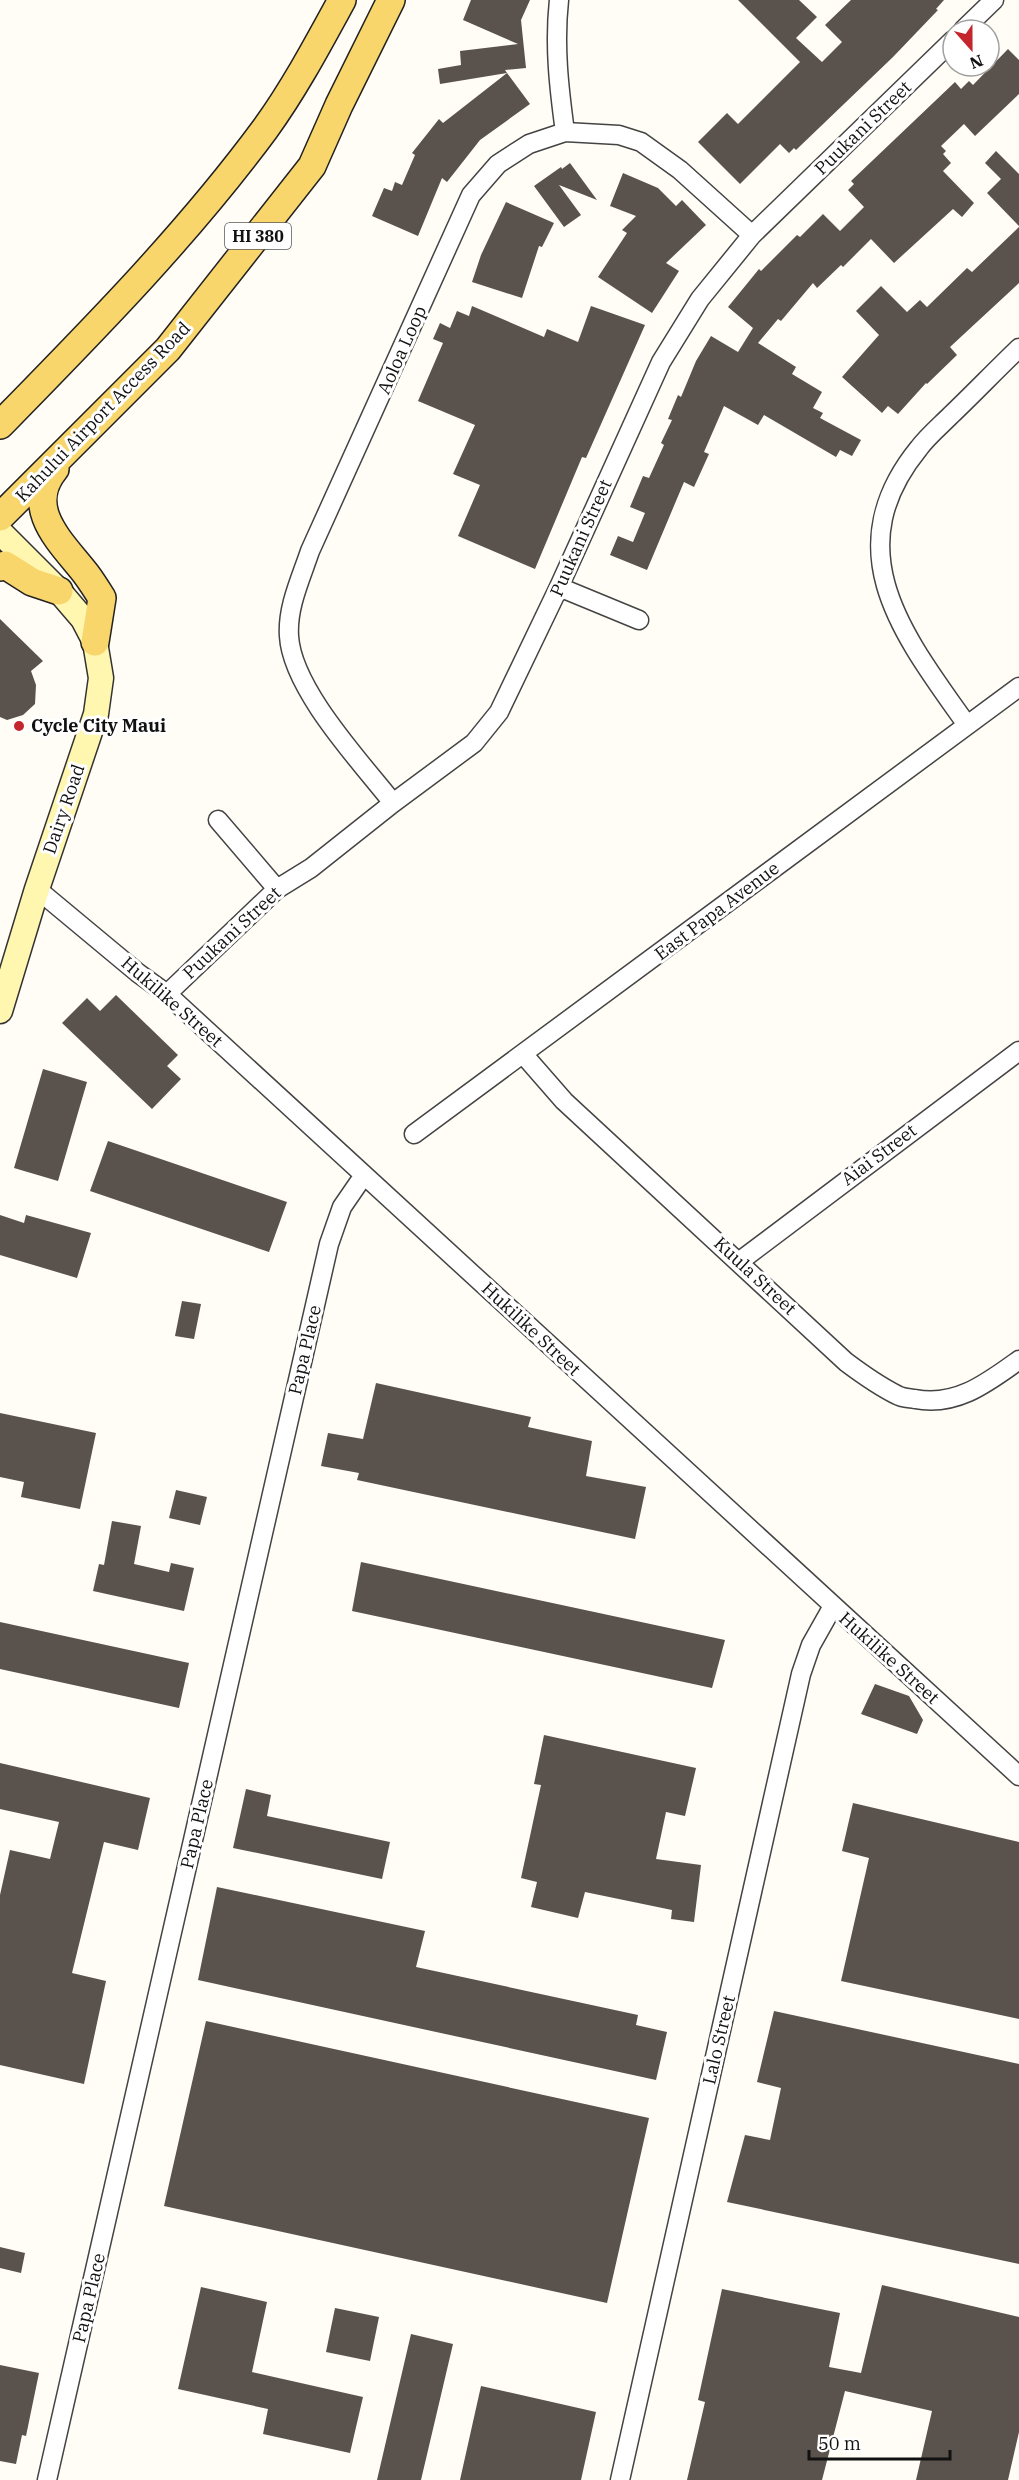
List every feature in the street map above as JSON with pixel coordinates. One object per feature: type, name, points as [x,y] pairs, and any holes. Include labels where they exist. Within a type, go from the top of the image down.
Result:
[{"type":"main road","points":[[0,424],[140,281],[178,238],[258,138],[309,60],[342,0]]},
{"type":"main road","name":"Kahului Airport Access Road","points":[[0,518],[168,349],[312,166],[339,105],[391,0]]},
{"type":"main road","points":[[0,416],[26,398]]},
{"type":"main road","points":[[79,440],[52,473],[45,487],[43,504],[53,533],[87,575],[102,598],[95,642]]},
{"type":"main road","name":"Dairy Road","points":[[0,532],[59,591],[83,619],[95,642],[101,678],[96,714],[37,889],[0,1011]]},
{"type":"main road","points":[[0,567],[5,565],[32,582],[59,591]]},
{"type":"street","points":[[559,0],[556,26],[557,65],[565,132]]},
{"type":"street","points":[[975,18],[994,0]]},
{"type":"street","name":"Puukani Street","points":[[167,994],[277,889],[311,868],[474,743],[499,712],[559,587],[661,362],[700,299],[752,235],[941,52]]},
{"type":"street","name":"Aoloa Loop","points":[[393,803],[334,728],[295,667],[289,636],[291,605],[310,551],[471,195],[498,164],[529,144],[565,132],[601,133],[641,142],[680,170],[752,235]]},
{"type":"street","points":[[967,725],[917,654],[898,620],[881,568],[879,533],[888,496],[901,472],[920,446],[1019,348]]},
{"type":"street","points":[[559,587],[639,620]]},
{"type":"street","name":"East Papa Avenue","points":[[414,1134],[1019,687]]},
{"type":"street","points":[[218,820],[277,889]]},
{"type":"street","name":"Hukilike Street","points":[[37,889],[138,973],[167,994],[1019,1776]]},
{"type":"street","name":"Aiai Street","points":[[740,1261],[1019,1051]]},
{"type":"street","name":"Kuula Street","points":[[523,1054],[564,1101],[740,1261],[846,1362],[899,1396],[922,1401],[949,1400],[975,1390],[1019,1360]]},
{"type":"street","name":"Papa Place","points":[[47,2480],[329,1244],[342,1207],[364,1175]]},
{"type":"street","name":"Lalo Street","points":[[620,2480],[801,1674],[811,1645],[833,1606]]},
{"type":"building","points":[[471,0],[530,0],[521,20],[526,68],[505,70],[507,73],[440,84],[438,69],[461,65],[460,51],[518,44],[463,20]]},
{"type":"building","points":[[738,0],[799,0],[817,17],[796,38],[822,62],[842,42],[825,25],[851,0],[944,0],[936,9],[938,10],[893,57],[796,150],[794,148],[789,153],[780,144],[740,184],[698,142],[727,113],[738,124],[800,62]]},
{"type":"building","points":[[1008,49],[1019,60],[1019,94],[975,136],[964,124],[941,146],[946,151],[943,154],[951,163],[943,171],[974,203],[962,217],[953,209],[894,263],[871,239],[843,267],[841,265],[817,288],[813,283],[781,321],[778,319],[758,343],[796,367],[792,374],[822,392],[813,408],[823,413],[820,418],[861,440],[852,456],[840,450],[836,457],[764,415],[758,425],[724,406],[704,452],[709,454],[694,487],[684,482],[647,570],[610,555],[618,536],[633,542],[645,513],[630,507],[643,476],[649,478],[664,445],[661,443],[672,420],[668,419],[678,395],[681,397],[696,361],[711,336],[738,352],[753,328],[728,307],[759,269],[761,271],[797,235],[800,237],[823,214],[840,231],[864,207],[848,190],[854,184],[851,181],[955,82],[961,89],[969,81],[973,85],[980,78],[1001,78],[1001,56]]},
{"type":"building","points":[[507,73],[530,104],[480,140],[447,182],[442,178],[418,236],[372,216],[384,188],[392,191],[395,182],[402,185],[415,155],[412,153],[439,119],[443,123]]},
{"type":"building","points":[[996,151],[1019,174],[1019,226],[987,193],[1001,179],[985,163]]},
{"type":"building","points":[[570,163],[597,200],[559,185],[581,215],[564,227],[534,186]]},
{"type":"building","points":[[623,173],[658,188],[676,206],[682,200],[706,225],[666,263],[679,271],[652,313],[598,277],[627,233],[622,230],[636,216],[610,206]]},
{"type":"building","points":[[506,202],[554,223],[542,247],[539,246],[522,298],[472,282],[481,255]]},
{"type":"building","points":[[1019,227],[1019,283],[950,347],[957,355],[926,383],[898,414],[888,406],[882,413],[842,377],[879,335],[856,311],[881,286],[907,312],[920,300],[927,307],[967,268],[972,272]]},
{"type":"building","points":[[472,306],[544,337],[547,329],[578,342],[591,306],[645,325],[586,458],[582,457],[535,569],[458,536],[480,485],[453,474],[475,425],[418,401],[443,343],[433,339],[440,323],[450,328],[457,311],[469,316]]},
{"type":"building","points":[[0,619],[43,661],[31,671],[36,685],[35,704],[23,715],[7,720],[0,717]]},
{"type":"building","points":[[116,995],[178,1055],[167,1066],[181,1079],[152,1109],[62,1023],[87,998],[100,1011]]},
{"type":"building","points":[[43,1069],[87,1082],[58,1181],[14,1168]]},
{"type":"building","points":[[108,1141],[287,1202],[269,1252],[90,1191]]},
{"type":"building","points":[[0,1215],[24,1223],[26,1215],[91,1233],[77,1278],[0,1255]]},
{"type":"building","points":[[182,1301],[201,1304],[194,1339],[175,1336]]},
{"type":"building","points":[[376,1383],[531,1417],[528,1427],[592,1441],[586,1476],[646,1487],[635,1539],[357,1480],[359,1473],[321,1466],[328,1433],[363,1439]]},
{"type":"building","points":[[0,1413],[96,1433],[80,1509],[21,1497],[24,1482],[0,1477]]},
{"type":"building","points":[[176,1490],[207,1497],[200,1525],[169,1518]]},
{"type":"building","points":[[112,1521],[141,1526],[134,1564],[169,1572],[171,1563],[194,1568],[184,1611],[93,1591],[99,1564],[104,1565]]},
{"type":"building","points":[[361,1562],[725,1640],[712,1688],[352,1611]]},
{"type":"building","points":[[0,1622],[189,1663],[179,1708],[0,1669]]},
{"type":"building","points":[[875,1684],[909,1696],[923,1720],[917,1734],[861,1714]]},
{"type":"building","points":[[544,1735],[696,1768],[685,1816],[666,1812],[656,1859],[701,1865],[694,1922],[671,1919],[672,1910],[585,1892],[578,1918],[531,1907],[537,1882],[521,1878],[541,1785],[534,1784]]},
{"type":"building","points":[[0,1763],[150,1798],[138,1850],[104,1842],[72,1973],[106,1981],[84,2084],[0,2065],[0,1895],[10,1850],[50,1859],[59,1822],[0,1809]]},
{"type":"building","points":[[246,1789],[271,1795],[267,1816],[390,1842],[382,1879],[233,1848]]},
{"type":"building","points":[[853,1803],[1019,1842],[1019,2019],[841,1981],[869,1858],[842,1851]]},
{"type":"building","points":[[217,1887],[425,1931],[416,1967],[638,2015],[636,2025],[667,2032],[656,2080],[198,1980]]},
{"type":"building","points":[[774,2011],[1019,2064],[1019,2264],[727,2202],[745,2135],[770,2140],[781,2088],[757,2082]]},
{"type":"building","points":[[206,2021],[649,2118],[607,2303],[164,2206]]},
{"type":"building","points":[[0,2247],[25,2253],[21,2273],[0,2268]]},
{"type":"building","points":[[882,2285],[1019,2317],[1019,2432],[1008,2480],[916,2480],[932,2411],[845,2391],[822,2480],[687,2480],[705,2402],[698,2400],[722,2289],[840,2313],[829,2367],[861,2373]]},
{"type":"building","points":[[201,2287],[267,2302],[252,2372],[363,2397],[350,2453],[263,2434],[268,2409],[178,2389]]},
{"type":"building","points":[[335,2308],[379,2317],[370,2361],[326,2352]]},
{"type":"building","points":[[411,2334],[453,2344],[421,2480],[377,2480]]},
{"type":"building","points":[[0,2365],[39,2373],[26,2436],[22,2435],[16,2464],[0,2461]]},
{"type":"building","points":[[481,2386],[596,2412],[581,2480],[460,2480]]},
{"type":"place","name":"Cycle City Maui","points":[[19,726]]}]
